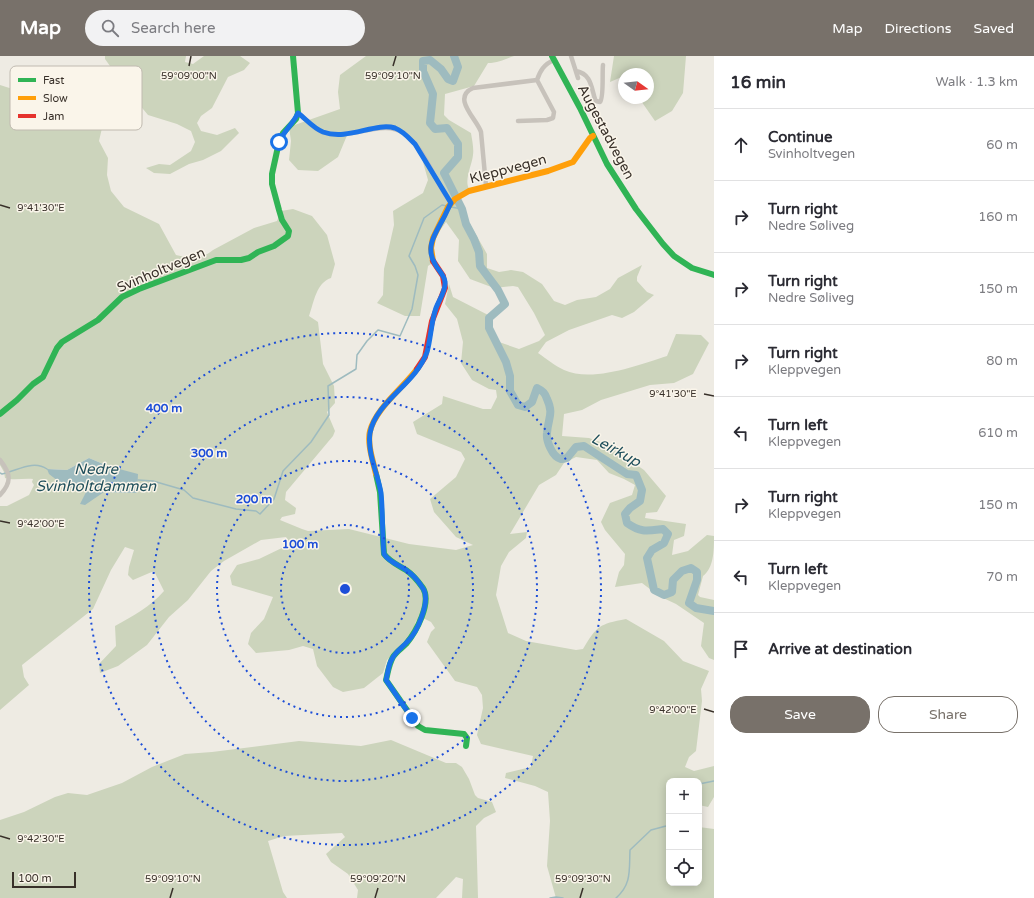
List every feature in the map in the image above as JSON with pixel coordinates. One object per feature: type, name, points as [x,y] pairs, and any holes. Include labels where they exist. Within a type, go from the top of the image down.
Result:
[{"type":"street","points":[[293,56],[298,113],[315,128],[329,133],[344,134],[396,128],[415,144],[454,201]]},
{"type":"street","points":[[572,56],[578,78]]},
{"type":"street","points":[[537,80],[543,68],[553,58]]},
{"type":"street","name":"Augestadvegen","points":[[553,58],[580,108],[601,153],[616,179],[663,244],[674,256],[686,265],[699,271],[714,275]]},
{"type":"street","points":[[576,71],[587,76],[595,99],[596,101],[600,102],[603,96],[603,65]]},
{"type":"street","points":[[486,186],[481,132],[479,126],[466,106],[464,99],[466,93],[471,89],[486,86],[537,80]]},
{"type":"street","points":[[518,121],[547,120],[553,118],[554,112],[537,80]]},
{"type":"street","name":"Svinholtvegen","points":[[0,414],[33,384],[43,377],[54,354],[62,342],[98,320],[122,297],[139,289],[216,260],[241,260],[249,258],[258,252],[274,246],[288,236],[289,231],[282,220],[275,197],[272,174],[279,142],[283,133],[296,118],[298,113]]},
{"type":"street","name":"Kleppvegen","points":[[466,746],[467,738],[464,734],[425,730],[418,726],[386,680],[392,659],[397,651],[410,640],[420,622],[425,602],[425,595],[424,590],[410,573],[387,558],[384,554],[380,492],[369,438],[378,414],[411,377],[425,357],[432,321],[446,283],[432,258],[430,248],[433,238],[454,201],[469,191],[548,171],[573,162],[593,136]]},
{"type":"street","points":[[0,460],[5,466],[9,477],[8,485],[0,495]]},
{"type":"green space","points":[[105,56],[186,56],[185,62],[193,64],[204,56],[240,56],[250,63],[244,70],[228,77],[212,108],[201,116],[197,123],[201,131],[217,135],[235,128],[239,133],[221,151],[203,160],[189,164],[170,174],[154,173],[146,168],[159,164],[170,165],[191,151],[195,142],[191,131],[177,124],[148,115],[142,108],[142,66],[110,66],[105,59]]},
{"type":"green space","points":[[366,56],[514,56],[498,62],[488,63],[474,86],[445,94],[444,115],[449,120],[471,133],[473,152],[467,181],[469,189],[457,196],[458,203],[487,254],[487,268],[499,272],[511,270],[523,272],[542,284],[554,301],[565,305],[577,300],[596,297],[610,289],[618,278],[642,265],[637,281],[647,292],[654,295],[634,312],[622,318],[612,315],[569,330],[546,342],[538,353],[564,370],[575,374],[588,375],[602,374],[629,368],[667,356],[676,334],[701,335],[709,343],[693,374],[674,383],[650,385],[601,400],[582,410],[564,414],[562,436],[589,438],[606,444],[644,470],[666,496],[657,512],[646,513],[645,518],[686,524],[684,536],[674,540],[672,555],[688,551],[707,535],[714,536],[711,564],[707,573],[703,576],[698,595],[700,597],[714,600],[714,660],[709,658],[701,646],[704,623],[676,604],[659,596],[642,583],[615,587],[619,572],[624,565],[625,554],[605,530],[601,522],[610,503],[632,495],[635,485],[609,473],[597,460],[576,457],[564,463],[556,475],[539,485],[510,534],[527,532],[526,538],[509,552],[501,566],[496,595],[508,633],[526,641],[576,650],[583,649],[592,635],[600,627],[626,619],[664,641],[683,661],[709,671],[701,689],[702,701],[696,751],[689,757],[685,767],[694,771],[714,766],[714,797],[708,807],[702,806],[702,778],[666,778],[666,886],[702,886],[702,827],[714,829],[714,898],[556,898],[547,866],[550,821],[548,792],[535,786],[505,778],[506,773],[531,767],[533,756],[481,744],[477,735],[483,708],[482,695],[477,687],[455,681],[427,642],[431,632],[435,628],[431,622],[421,617],[416,621],[411,636],[387,660],[383,673],[364,688],[343,692],[333,687],[317,666],[313,649],[303,646],[289,650],[256,653],[248,644],[251,633],[264,619],[273,597],[232,585],[230,576],[237,565],[259,559],[286,546],[290,543],[286,537],[261,540],[224,561],[211,571],[188,600],[169,617],[147,645],[118,666],[100,673],[99,664],[116,646],[115,626],[135,615],[159,597],[164,591],[154,571],[133,580],[128,575],[134,550],[125,547],[111,570],[93,609],[22,665],[24,677],[29,685],[0,710],[0,506],[7,506],[29,495],[34,485],[32,482],[33,479],[5,478],[4,472],[0,465],[0,85],[10,88],[10,130],[102,130],[99,141],[108,158],[107,175],[111,191],[124,207],[159,224],[176,255],[200,257],[254,228],[277,221],[281,211],[293,209],[312,216],[327,235],[335,264],[331,278],[322,284],[314,299],[309,316],[318,322],[323,364],[334,386],[335,403],[327,412],[335,431],[333,436],[286,492],[285,500],[296,508],[295,514],[282,517],[280,520],[308,531],[349,529],[409,544],[456,550],[473,545],[456,537],[434,512],[430,499],[456,477],[465,459],[461,452],[417,434],[413,422],[442,404],[443,396],[483,409],[491,409],[497,397],[496,390],[489,389],[472,380],[461,363],[463,342],[457,319],[445,304],[449,284],[453,297],[492,317],[487,329],[490,336],[499,342],[519,349],[539,341],[545,335],[518,287],[513,286],[494,288],[470,279],[458,261],[459,240],[446,222],[434,239],[434,262],[428,266],[420,316],[405,316],[377,303],[383,295],[384,269],[394,225],[393,211],[423,193],[428,180],[421,155],[402,130],[382,126],[348,133],[338,157],[318,171],[298,170],[289,160],[291,141],[289,127],[340,109],[338,92],[340,75]],"holes":[[[89,458],[108,466],[136,493],[104,492],[81,504],[87,490],[81,485],[75,489],[63,485],[48,469],[67,470]]]},
{"type":"green space","points":[[614,56],[686,56],[683,93],[672,111],[655,121],[643,104],[654,104],[654,68],[618,68],[618,79],[610,82]]},
{"type":"green space","points":[[391,740],[446,763],[456,763],[462,767],[469,779],[475,795],[478,798],[492,802],[496,812],[484,818],[476,826],[478,898],[462,898],[463,879],[456,877],[436,898],[357,898],[358,890],[348,874],[331,862],[326,854],[345,837],[342,833],[284,836],[268,841],[283,892],[287,898],[0,898],[0,820],[24,812],[55,797],[68,793],[87,795],[122,783],[152,767],[185,754],[299,741],[361,746]]},
{"type":"water","name":"Nedre Svinholtdammen","points":[[89,458],[108,466],[138,474],[137,493],[104,492],[85,505],[80,504],[87,490],[81,485],[75,489],[70,488],[49,474],[47,469],[67,470]]},
{"type":"waterway","name":"Leirkup","points":[[454,56],[458,67],[453,81],[448,79],[441,69],[430,60],[423,61],[423,71],[433,94],[430,123],[435,129],[447,128],[458,144],[458,157],[444,173],[462,209],[466,224],[474,239],[479,252],[480,266],[498,290],[505,304],[489,318],[489,328],[506,362],[510,376],[510,391],[518,405],[525,407],[532,402],[537,388],[545,394],[550,409],[547,433],[548,440],[552,452],[558,458],[567,458],[576,447],[584,446],[627,474],[636,475],[642,490],[640,501],[630,508],[625,514],[627,523],[640,530],[663,529],[668,534],[664,543],[652,550],[647,558],[654,590],[664,595],[672,592],[673,580],[682,571],[691,568],[697,572],[697,580],[689,603],[696,608],[714,611]]},
{"type":"waterway","points":[[138,480],[153,481],[184,490],[193,498],[236,509],[256,511],[260,514],[274,499],[283,471],[311,442],[329,415],[328,386],[356,369],[357,355],[367,341],[378,330],[400,336],[412,309],[418,275],[409,256],[424,218],[442,205],[447,206]]},
{"type":"waterway","points":[[451,207],[462,209]]},
{"type":"waterway","points":[[9,472],[33,465],[47,469]]},
{"type":"waterway","points":[[0,473],[6,473]]},
{"type":"waterway","points":[[702,783],[714,781]]},
{"type":"waterway","points":[[616,898],[625,887],[629,876],[630,850],[651,830],[666,826]]},
{"type":"waterway","points":[[550,898],[563,898]]},
{"type":"traffic: fast","points":[[0,414],[33,384],[43,377],[57,348],[62,342],[98,320],[122,297],[139,289],[216,260],[241,260],[249,258],[258,252],[274,246],[288,236],[289,231],[282,220],[272,184],[272,174],[279,142],[283,133],[296,119],[298,113],[293,56]]},
{"type":"traffic: fast","points":[[552,56],[580,108],[607,164],[636,209],[674,256],[692,268],[714,275]]},
{"type":"traffic: fast","points":[[376,474],[380,492],[384,554],[417,580],[423,588],[426,601],[422,617],[414,632],[406,644],[393,657],[386,680],[418,726],[425,730],[464,734],[467,738],[466,746]]},
{"type":"traffic: slow","points":[[433,261],[431,248],[433,238],[448,207],[455,199],[469,191],[548,171],[573,162],[593,136]]},
{"type":"traffic: slow","points":[[376,474],[369,441],[373,423],[384,406],[417,369]]},
{"type":"traffic: jam","points":[[417,369],[425,357],[432,321],[445,288],[443,276],[433,261]]},
{"type":"route","points":[[279,142],[283,133],[296,118],[298,113],[315,128],[322,132],[344,134],[382,128],[396,128],[415,144],[451,203],[433,238],[430,248],[432,258],[446,283],[432,321],[425,357],[418,369],[393,398],[382,408],[373,424],[369,438],[380,492],[384,556],[410,573],[424,590],[425,595],[423,614],[420,622],[410,640],[397,651],[392,659],[386,680],[412,718]]}]
